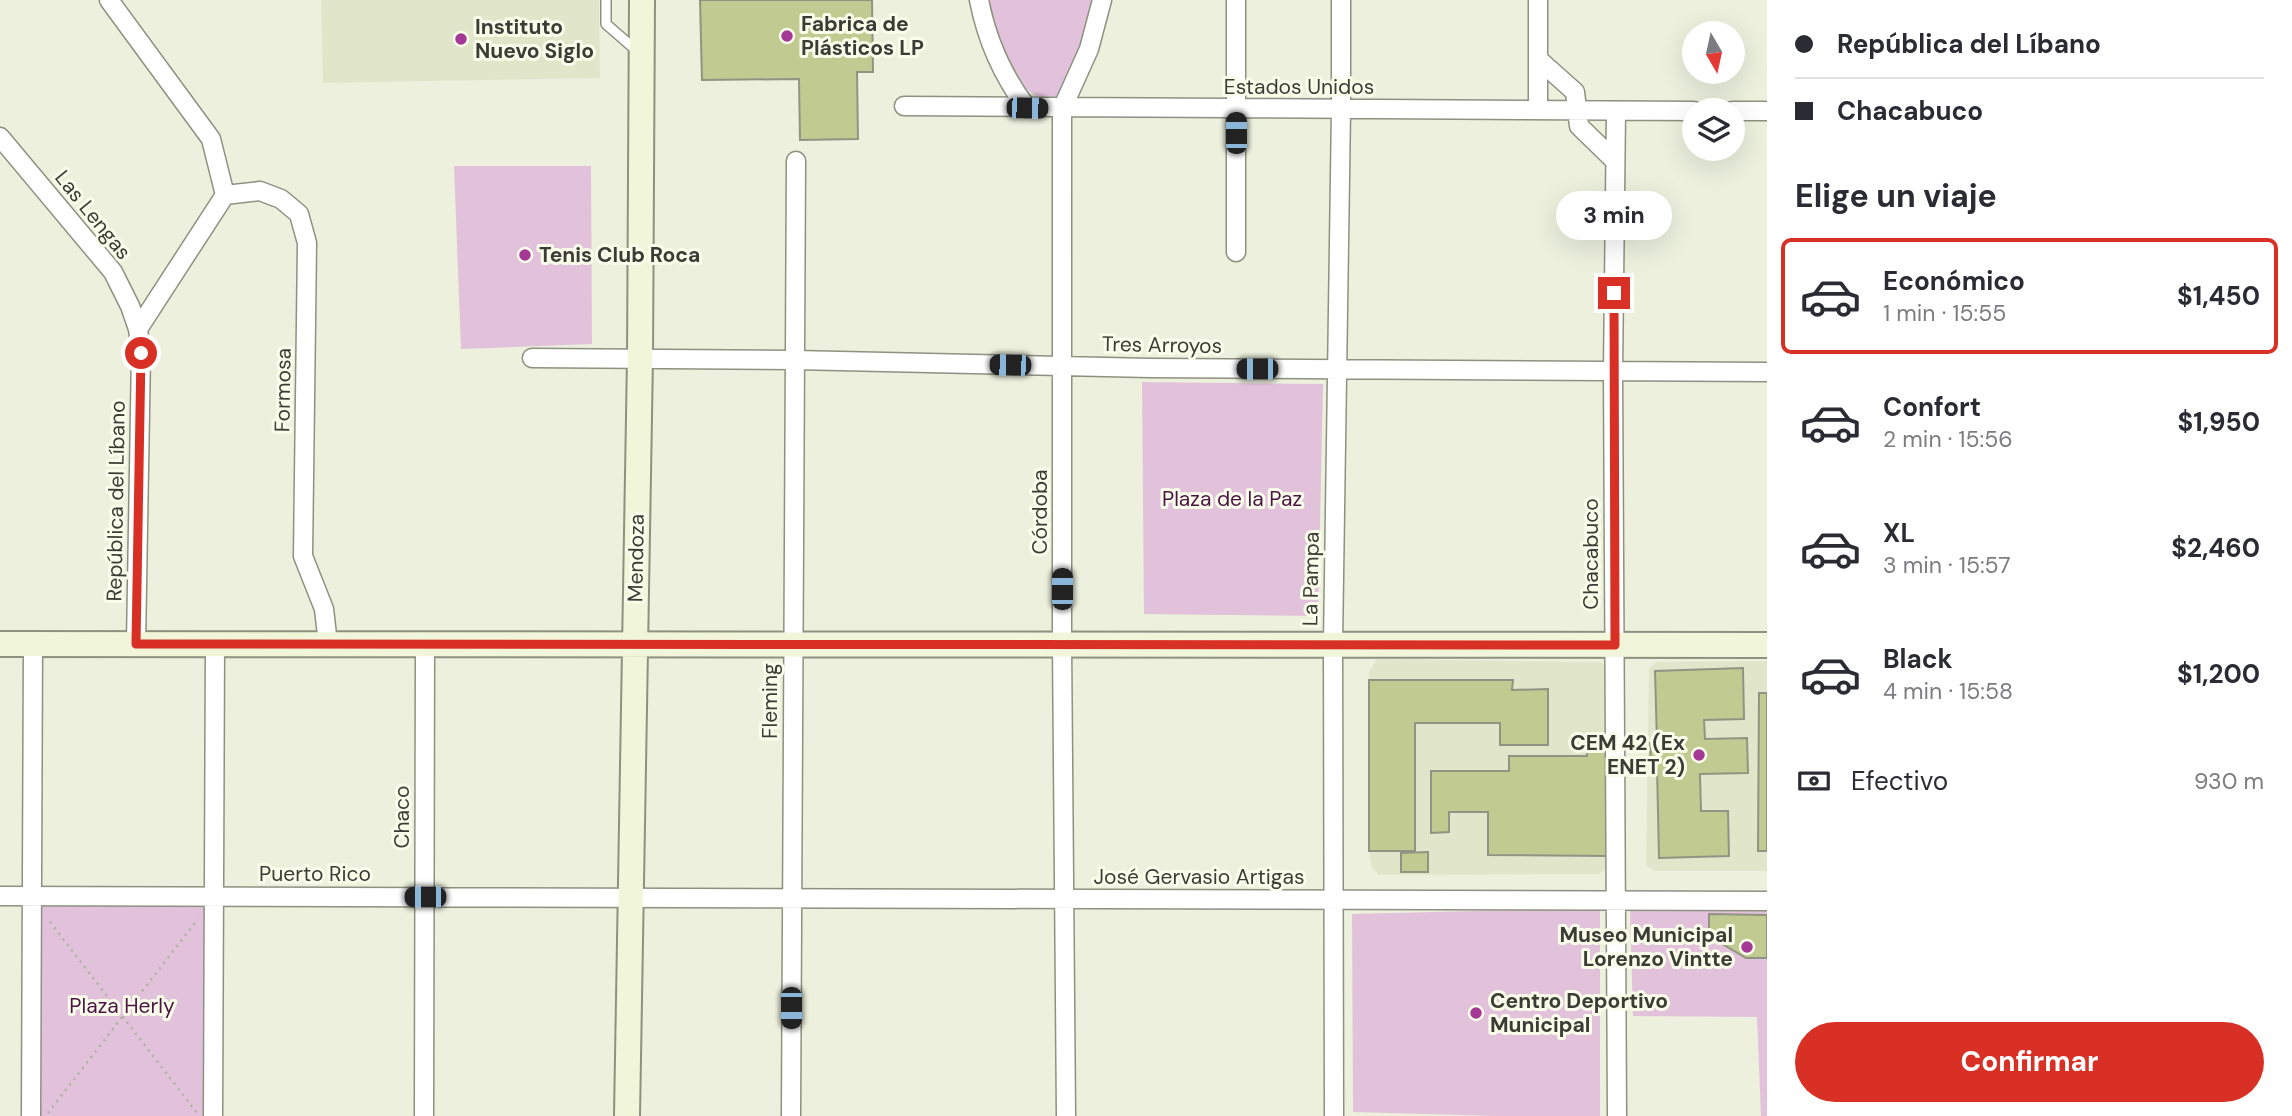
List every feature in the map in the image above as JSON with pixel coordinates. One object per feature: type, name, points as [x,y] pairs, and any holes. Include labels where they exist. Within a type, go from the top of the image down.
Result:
[{"type":"main road","name":"Mendoza","points":[[627,1116],[640,358],[642,0]]},
{"type":"main road","points":[[0,644],[1767,645]]},
{"type":"street","points":[[109,0],[211,139],[225,195],[138,329]]},
{"type":"street","points":[[979,0],[996,61],[1027,108]]},
{"type":"street","name":"Córdoba","points":[[1066,1116],[1062,644],[1062,109],[1089,49],[1102,0]]},
{"type":"street","points":[[1236,0],[1236,252]]},
{"type":"street","name":"La Pampa","points":[[1334,1116],[1333,645],[1341,0]]},
{"type":"street","points":[[1538,0],[1538,110]]},
{"type":"street","points":[[1538,59],[1575,92],[1579,126],[1615,161]]},
{"type":"street","name":"Estados Unidos","points":[[904,106],[1682,111]]},
{"type":"street","name":"Chacabuco","points":[[1616,111],[1613,372],[1617,1116]]},
{"type":"street","points":[[1745,111],[1767,111]]},
{"type":"street","name":"Las Lengas","points":[[0,138],[113,272],[138,329]]},
{"type":"street","name":"Fleming","points":[[791,1116],[796,161]]},
{"type":"street","name":"Formosa","points":[[225,195],[260,191],[281,199],[299,214],[307,243],[303,556],[324,609],[328,644]]},
{"type":"street","name":"República del Líbano","points":[[136,644],[141,353],[138,329]]},
{"type":"street","name":"Tres Arroyos","points":[[532,358],[795,360],[1064,367],[1767,372]]},
{"type":"street","points":[[31,1116],[33,644]]},
{"type":"street","points":[[213,1116],[215,644]]},
{"type":"street","name":"Chaco","points":[[424,1116],[425,644]]},
{"type":"street","name":"Puerto Rico","points":[[0,896],[630,898]]},
{"type":"street","name":"José Gervasio Artigas","points":[[630,898],[1767,901]]},
{"type":"lane","points":[[606,0],[606,24],[642,55]]},
{"type":"path","points":[[30,896],[199,1116]]},
{"type":"path","points":[[46,1116],[214,897]]},
{"type":"shaded area","name":"Instituto Nuevo Siglo","points":[[321,0],[599,0],[600,78],[323,83]]},
{"type":"shaded area","points":[[1377,659],[1601,662],[1606,667],[1609,867],[1599,874],[1379,875],[1371,866],[1369,851],[1369,672]]},
{"type":"shaded area","points":[[1767,661],[1767,871],[1654,871],[1646,865],[1649,668],[1656,662]]},
{"type":"green space","points":[[982,0],[1098,0],[1095,20],[1062,92],[1052,100],[1035,95],[1016,82]]},
{"type":"green space","name":"Tenis Club Roca","points":[[454,166],[591,166],[592,344],[461,349]]},
{"type":"green space","name":"Plaza de la Paz","points":[[1142,382],[1323,384],[1318,616],[1144,614]]},
{"type":"green space","name":"Plaza Herly","points":[[30,896],[214,897],[213,1116],[31,1116]]},
{"type":"green space","name":"Centro Deportivo Municipal","points":[[1600,908],[1600,1116],[1353,1112],[1352,914]]},
{"type":"green space","points":[[1630,909],[1767,909],[1767,1116],[1761,1116],[1757,1017],[1633,1016]]},
{"type":"building","name":"Fabrica de Plásticos LP","points":[[700,0],[872,0],[873,72],[857,72],[858,139],[800,140],[799,79],[702,80]]},
{"type":"building","name":"CEM 42 (Ex ENET 2)","points":[[1743,668],[1744,719],[1704,720],[1705,739],[1747,738],[1748,773],[1700,774],[1701,811],[1728,811],[1729,856],[1659,858],[1657,768],[1651,768],[1650,743],[1657,743],[1655,671]]},
{"type":"building","points":[[1369,680],[1513,680],[1512,690],[1548,689],[1548,745],[1500,745],[1500,723],[1415,723],[1415,851],[1369,851]]},
{"type":"building","points":[[1759,693],[1767,693],[1767,851],[1758,851]]},
{"type":"building","points":[[1587,739],[1609,739],[1609,856],[1488,855],[1488,812],[1449,812],[1449,832],[1431,833],[1431,771],[1509,771],[1509,756],[1587,756]]},
{"type":"building","points":[[1428,852],[1428,872],[1401,872],[1401,853]]},
{"type":"building","name":"Museo Municipal Lorenzo Vintte","points":[[1709,914],[1767,915],[1767,958],[1746,958],[1709,936]]},
{"type":"place","name":"Fabrica de Plásticos LP","points":[[787,36]]},
{"type":"place","name":"Instituto Nuevo Siglo","points":[[461,39]]},
{"type":"place","name":"Tenis Club Roca","points":[[525,255]]},
{"type":"place","name":"CEM 42 (Ex ENET 2)","points":[[1699,755]]},
{"type":"place","name":"Museo Municipal Lorenzo Vintte","points":[[1747,947]]},
{"type":"place","name":"Centro Deportivo Municipal","points":[[1476,1013]]},
{"type":"route","points":[[141,353],[136,644],[1615,645],[1614,293]]}]
